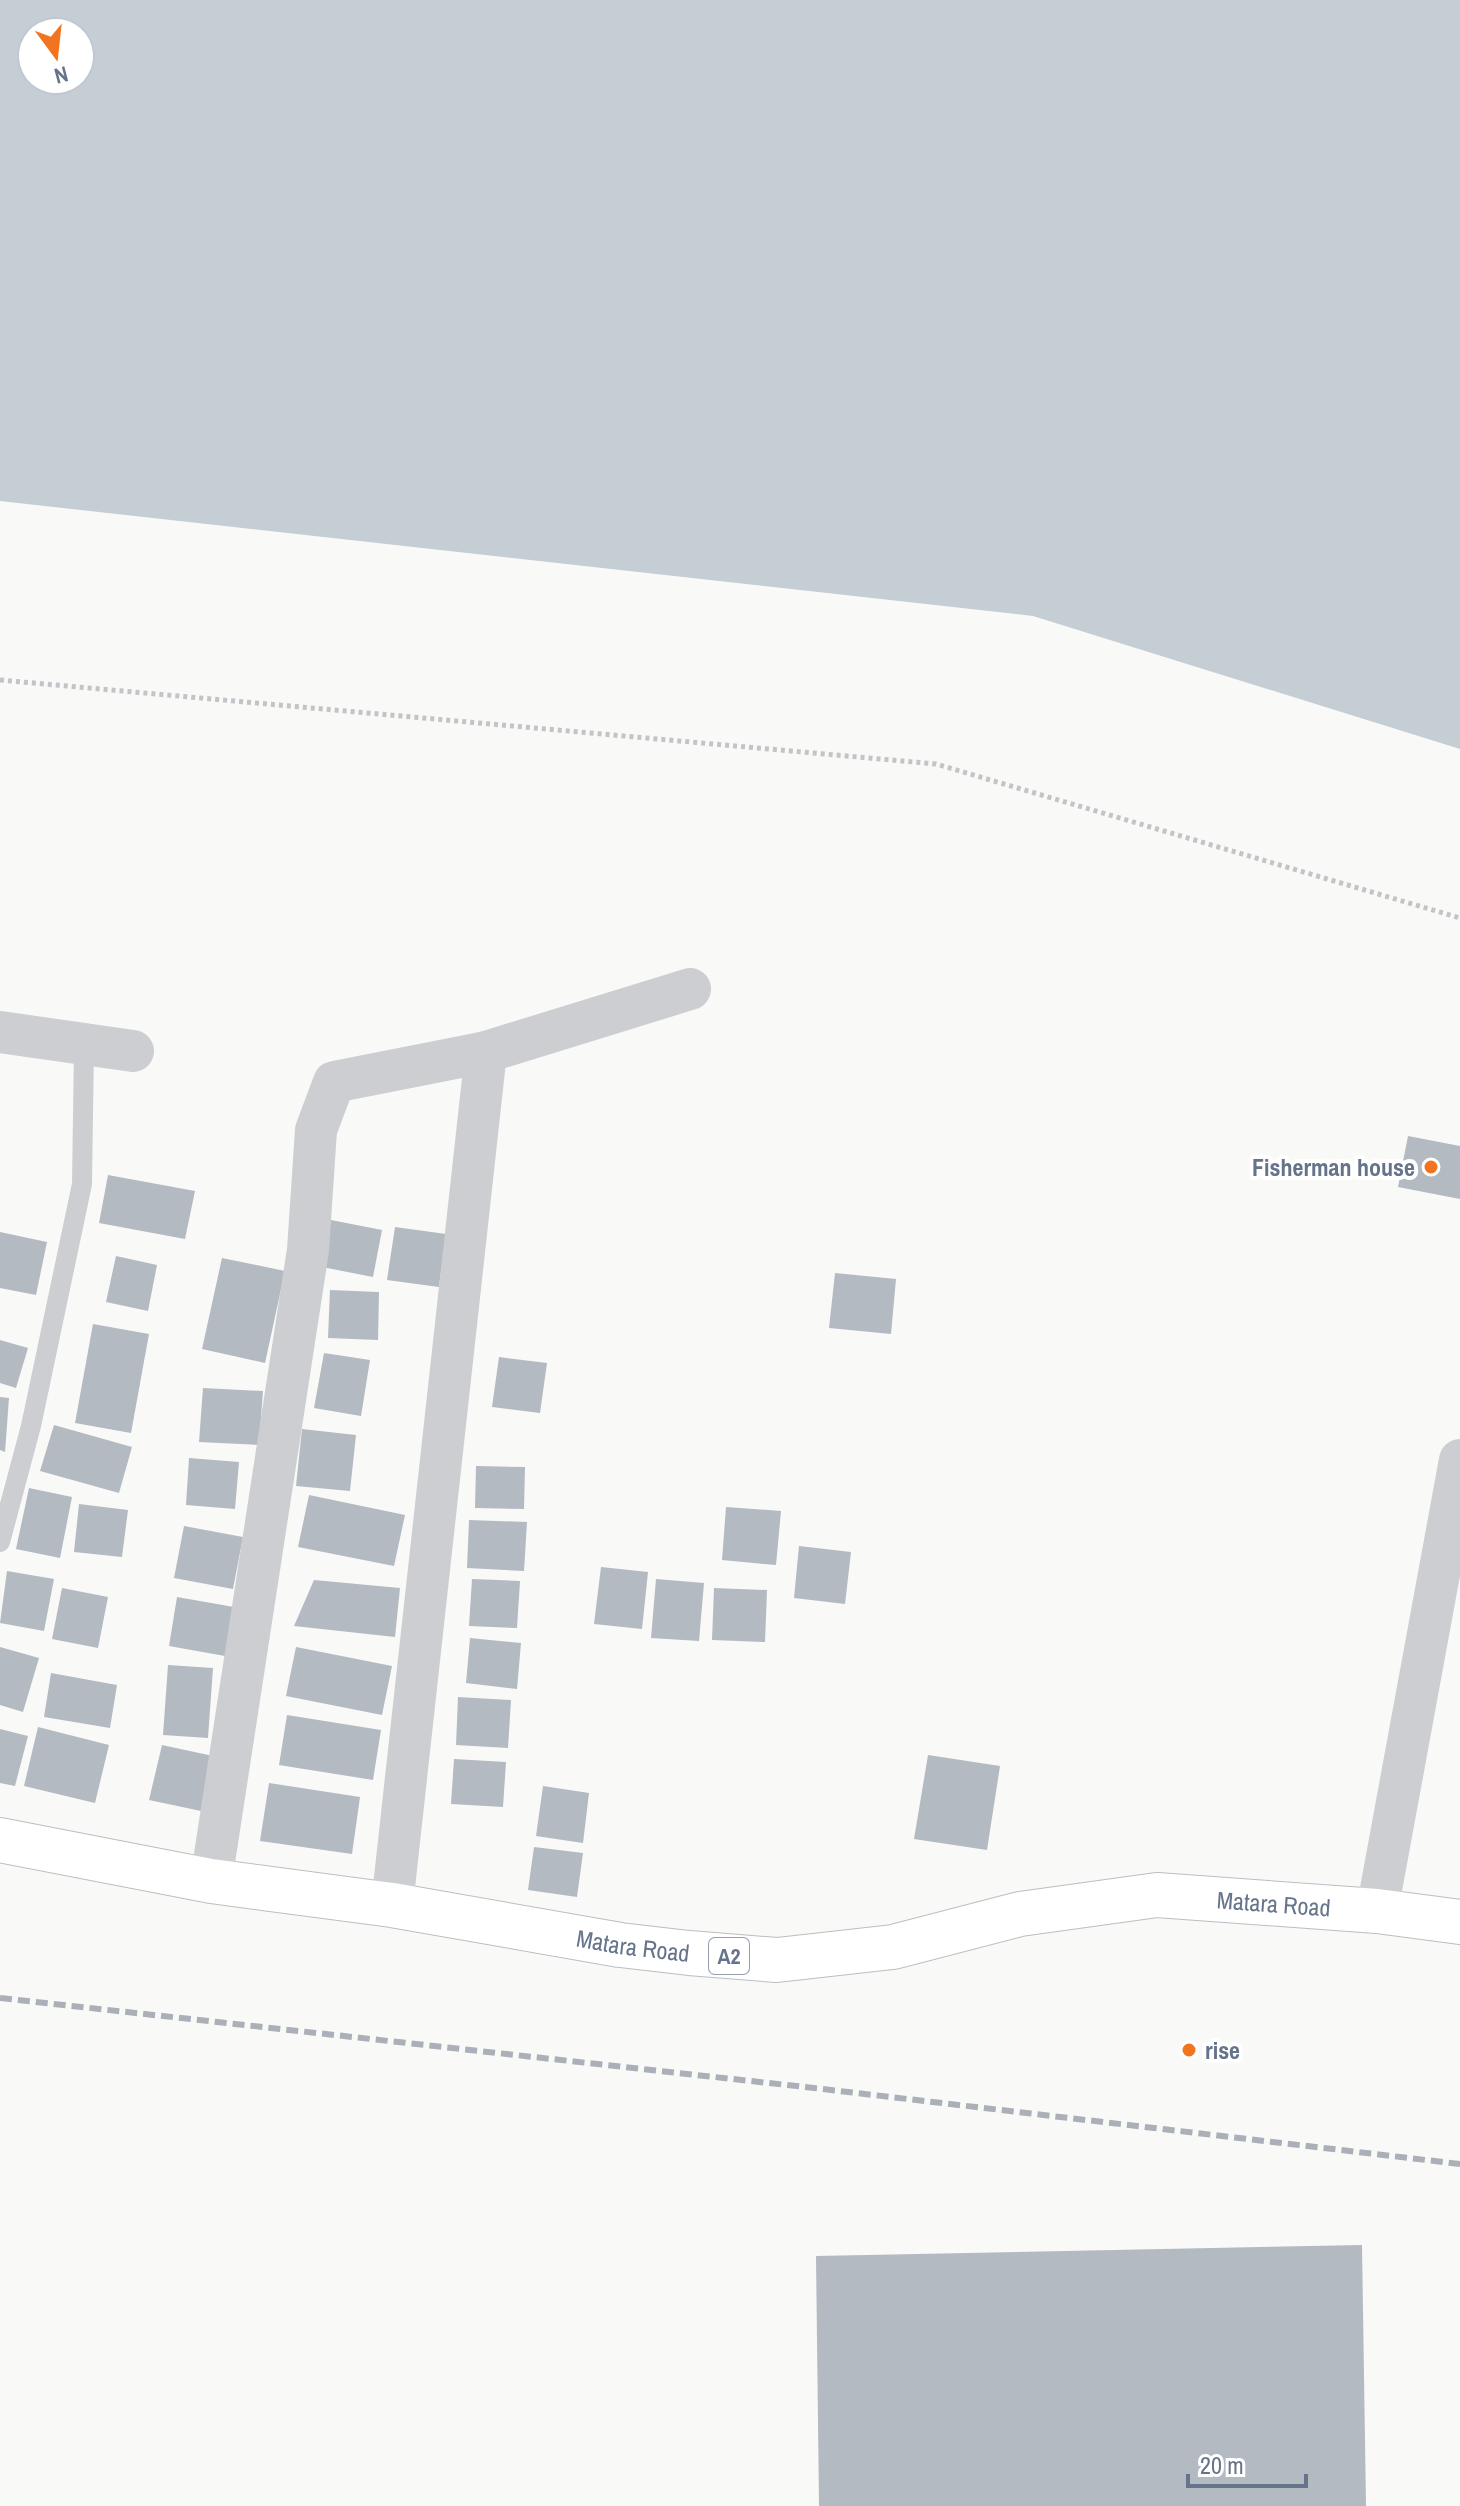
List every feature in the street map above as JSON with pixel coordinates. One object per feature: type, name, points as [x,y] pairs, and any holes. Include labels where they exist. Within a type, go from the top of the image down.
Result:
[{"type":"highway","name":"Matara Road","points":[[0,1840],[211,1881],[392,1905],[620,1945],[777,1960],[893,1947],[1020,1914],[1157,1895],[1377,1911],[1460,1922]]},
{"type":"street","points":[[211,1881],[308,1250],[316,1130],[334,1082],[486,1052],[690,989]]},
{"type":"street","points":[[0,1032],[133,1051]]},
{"type":"street","points":[[392,1905],[486,1052]]},
{"type":"street","points":[[1377,1911],[1460,1460]]},
{"type":"lane","points":[[0,1542],[31,1426],[82,1184],[84,1045]]},
{"type":"path","points":[[0,680],[936,764],[1460,918]]},
{"type":"shaded area","points":[[0,0],[1460,0],[1460,749],[1033,616],[0,501]]},
{"type":"building","name":"Fisherman house","points":[[1408,1136],[1460,1146],[1460,1199],[1398,1187]]},
{"type":"building","points":[[108,1175],[195,1191],[185,1239],[99,1223]]},
{"type":"building","points":[[331,1220],[382,1230],[373,1277],[322,1267]]},
{"type":"building","points":[[395,1227],[446,1234],[439,1287],[387,1280]]},
{"type":"building","points":[[0,1232],[47,1242],[36,1295],[0,1288]]},
{"type":"building","points":[[116,1256],[157,1265],[148,1311],[106,1302]]},
{"type":"building","points":[[222,1258],[285,1271],[265,1363],[202,1349]]},
{"type":"building","points":[[835,1273],[896,1279],[891,1334],[829,1328]]},
{"type":"building","points":[[330,1290],[379,1292],[378,1340],[328,1338]]},
{"type":"building","points":[[93,1324],[149,1334],[131,1433],[75,1423]]},
{"type":"building","points":[[0,1340],[28,1348],[16,1388],[0,1383]]},
{"type":"building","points":[[324,1353],[370,1360],[361,1416],[314,1408]]},
{"type":"building","points":[[499,1357],[547,1363],[540,1413],[492,1407]]},
{"type":"building","points":[[203,1388],[263,1391],[259,1445],[199,1442]]},
{"type":"building","points":[[0,1397],[9,1398],[5,1452],[0,1450]]},
{"type":"building","points":[[54,1425],[132,1447],[119,1493],[40,1471]]},
{"type":"building","points":[[302,1429],[356,1435],[350,1491],[296,1486]]},
{"type":"building","points":[[189,1458],[239,1462],[235,1509],[186,1505]]},
{"type":"building","points":[[476,1466],[525,1467],[524,1509],[475,1508]]},
{"type":"building","points":[[29,1488],[72,1497],[60,1558],[16,1549]]},
{"type":"building","points":[[309,1495],[405,1515],[394,1566],[298,1547]]},
{"type":"building","points":[[79,1504],[128,1510],[122,1557],[74,1552]]},
{"type":"building","points":[[726,1507],[781,1511],[776,1565],[722,1560]]},
{"type":"building","points":[[469,1520],[527,1522],[524,1571],[467,1568]]},
{"type":"building","points":[[184,1526],[243,1537],[233,1589],[174,1578]]},
{"type":"building","points":[[799,1546],[851,1552],[845,1604],[794,1598]]},
{"type":"building","points":[[601,1567],[648,1572],[642,1629],[594,1624]]},
{"type":"building","points":[[7,1571],[54,1579],[44,1631],[0,1623]]},
{"type":"building","points":[[472,1579],[520,1581],[517,1628],[469,1626]]},
{"type":"building","points":[[656,1579],[704,1583],[699,1641],[651,1638]]},
{"type":"building","points":[[314,1580],[400,1588],[395,1637],[294,1626]]},
{"type":"building","points":[[62,1588],[108,1597],[98,1648],[52,1639]]},
{"type":"building","points":[[714,1588],[767,1590],[765,1642],[712,1640]]},
{"type":"building","points":[[177,1597],[234,1607],[225,1656],[169,1646]]},
{"type":"building","points":[[470,1638],[521,1643],[517,1689],[466,1683]]},
{"type":"building","points":[[0,1647],[39,1658],[23,1712],[0,1705]]},
{"type":"building","points":[[296,1647],[392,1666],[382,1715],[286,1696]]},
{"type":"building","points":[[168,1665],[213,1668],[208,1738],[163,1735]]},
{"type":"building","points":[[51,1673],[117,1685],[110,1728],[44,1717]]},
{"type":"building","points":[[458,1697],[511,1700],[508,1748],[456,1745]]},
{"type":"building","points":[[287,1715],[381,1730],[373,1780],[279,1765]]},
{"type":"building","points":[[38,1727],[109,1745],[95,1803],[24,1786]]},
{"type":"building","points":[[0,1729],[28,1736],[15,1786],[0,1783]]},
{"type":"building","points":[[162,1745],[213,1756],[201,1811],[149,1800]]},
{"type":"building","points":[[928,1755],[1000,1766],[987,1850],[914,1839]]},
{"type":"building","points":[[454,1759],[506,1762],[503,1807],[451,1804]]},
{"type":"building","points":[[269,1783],[360,1797],[352,1854],[260,1841]]},
{"type":"building","points":[[543,1786],[589,1793],[583,1843],[536,1836]]},
{"type":"building","points":[[534,1847],[583,1853],[577,1897],[528,1890]]},
{"type":"building","points":[[1362,2245],[1366,2506],[819,2506],[816,2256]]},
{"type":"railway","points":[[0,1998],[814,2088],[1460,2164]]},
{"type":"place","name":"Fisherman house","points":[[1431,1167]]},
{"type":"place","name":"rise","points":[[1189,2050]]}]
